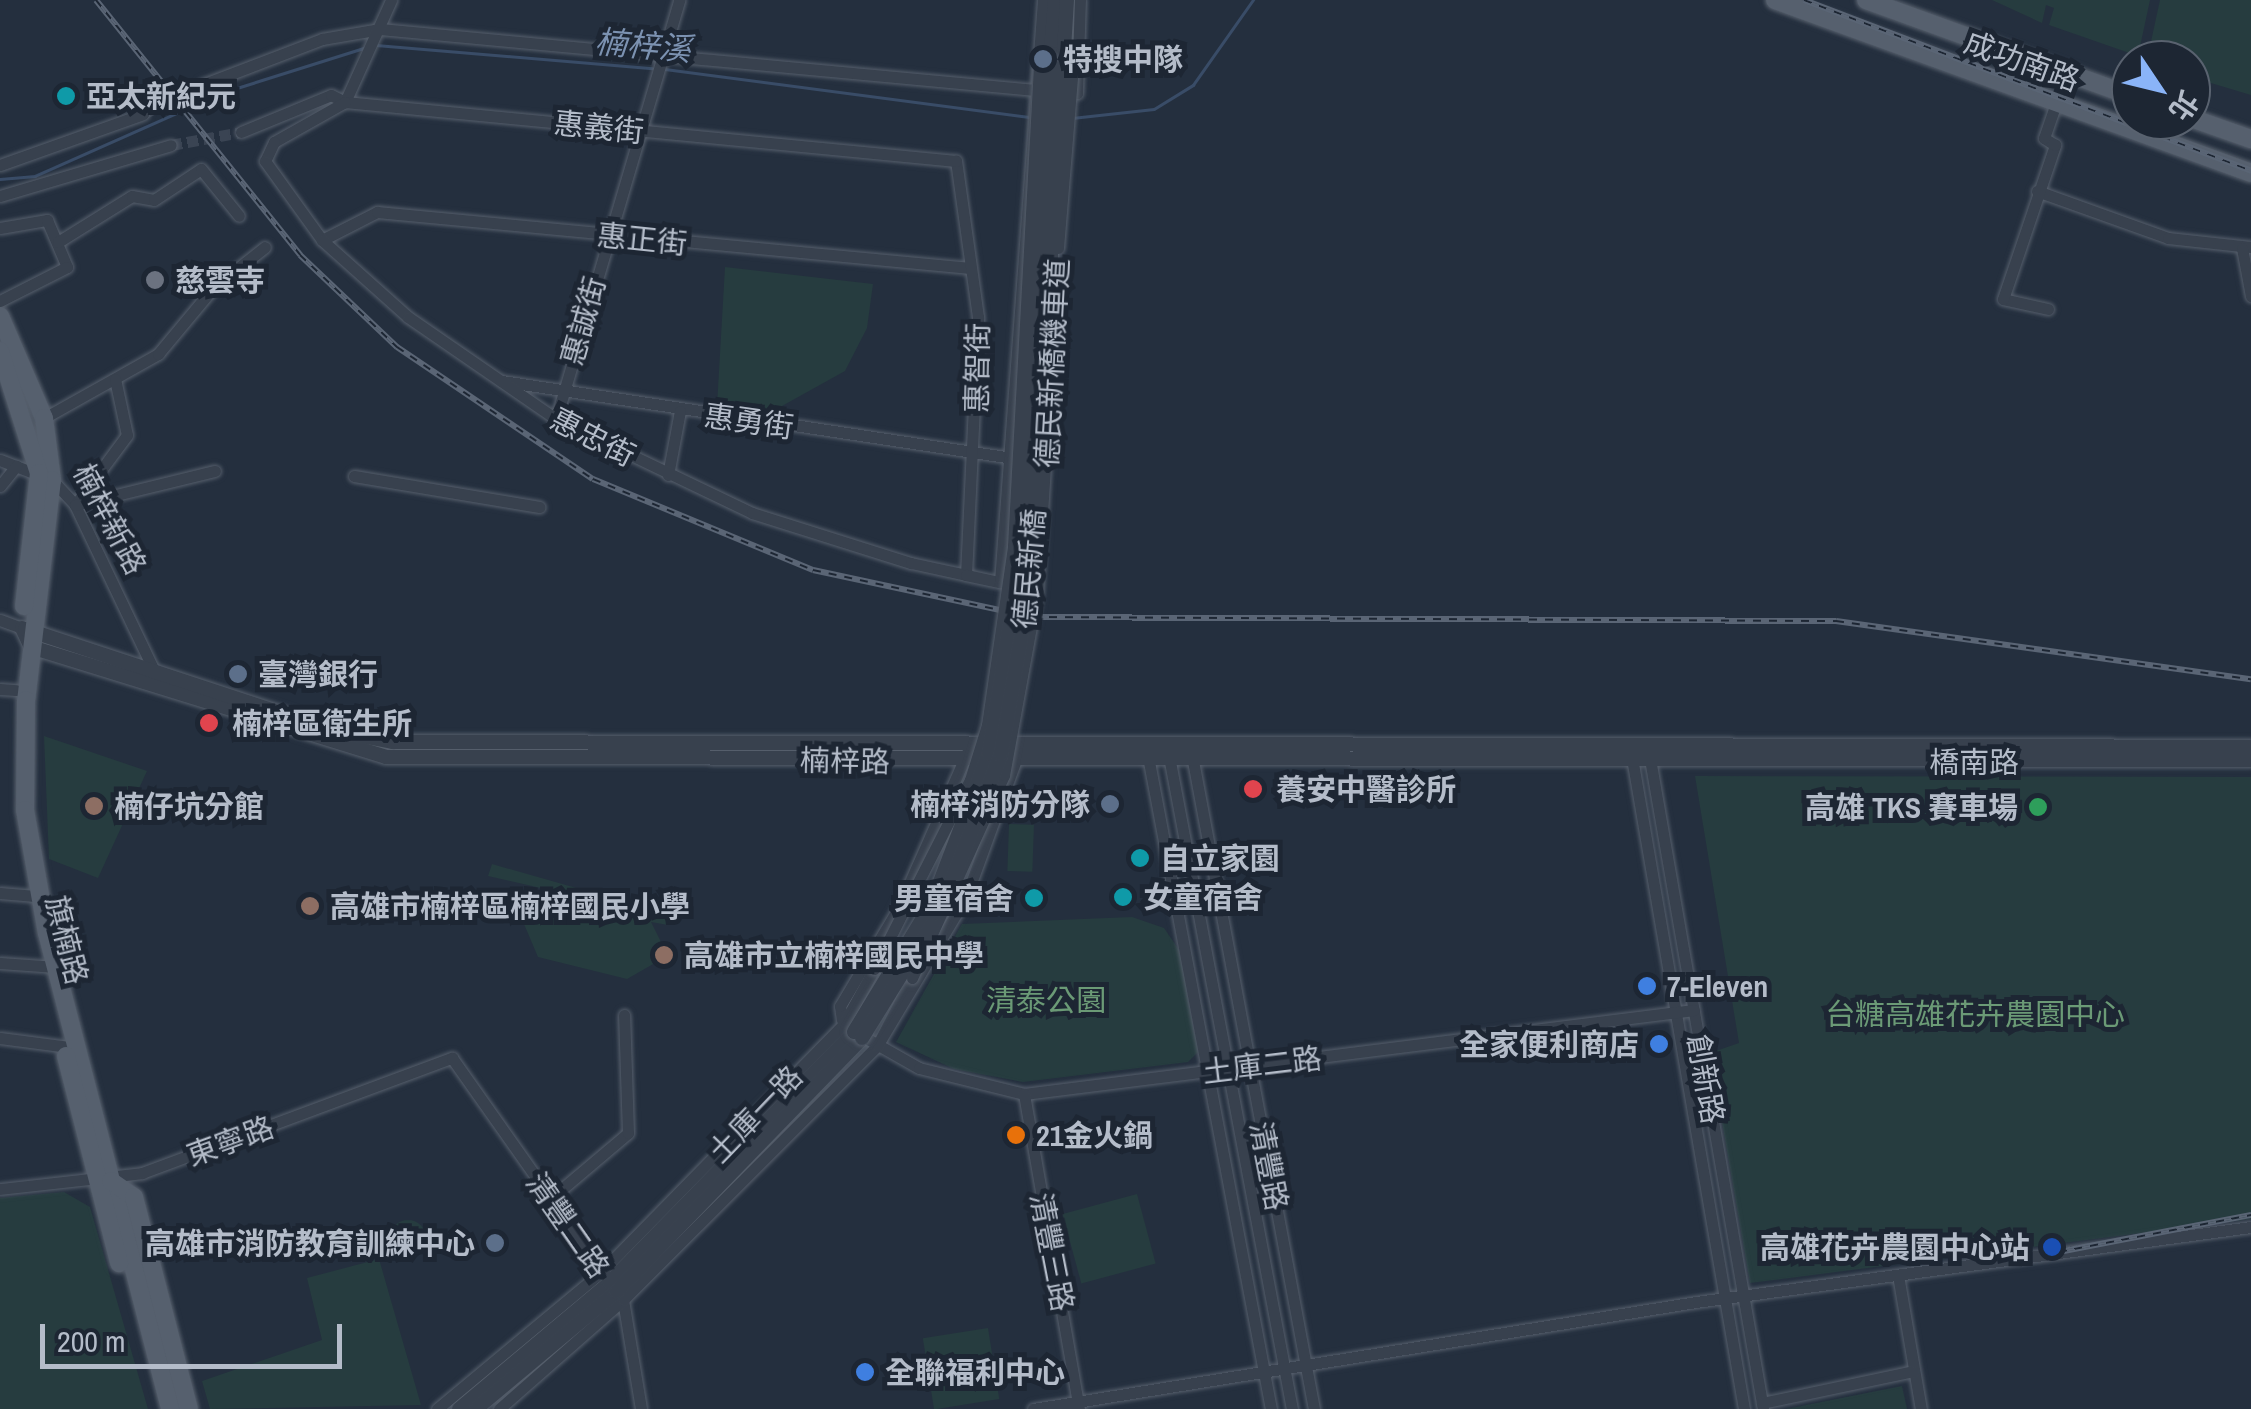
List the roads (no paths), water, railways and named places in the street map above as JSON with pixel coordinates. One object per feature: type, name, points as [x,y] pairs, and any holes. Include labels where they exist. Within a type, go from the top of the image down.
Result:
[{"type":"main road","name":"成功南路","points":[[1775,0],[2251,173]]},
{"type":"main road","name":"成功南路","points":[[1866,0],[1898,6],[2111,88]]},
{"type":"main road","points":[[2211,125],[2251,139]]},
{"type":"main road","name":"楠梓新路","points":[[0,316],[44,418],[45,477]]},
{"type":"main road","name":"楠梓新路","points":[[0,352],[45,477]]},
{"type":"main road","name":"旗楠路","points":[[33,897],[24,784],[29,635],[45,477]]},
{"type":"main road","name":"旗楠路","points":[[29,635],[8,690],[14,783],[33,897],[158,1409]]},
{"type":"main road","name":"旗楠路","points":[[104,1181],[170,1409]]},
{"type":"main road","name":"旗楠路","points":[[104,1181],[134,1197],[188,1409]]},
{"type":"street","points":[[346,102],[390,0]]},
{"type":"street","name":"惠誠街","points":[[556,419],[680,0]]},
{"type":"street","points":[[1055,0],[1056,63]]},
{"type":"street","points":[[202,85],[322,38],[380,29],[665,51],[1029,95],[1077,93],[1075,0]]},
{"type":"street","points":[[1056,63],[1075,0]]},
{"type":"street","points":[[1041,6],[1056,63]]},
{"type":"street","points":[[1006,457],[1029,95],[1041,6]]},
{"type":"street","name":"德民新橋機車道","points":[[853,1032],[874,969],[970,780],[987,725],[1013,546],[1056,63]]},
{"type":"street","name":"德民新橋機車道","points":[[877,1046],[982,838],[1027,662],[1056,63]]},
{"type":"street","name":"德民新橋","points":[[853,1032],[939,914],[1001,754],[1031,578],[1056,63]]},
{"type":"street","name":"惠義街","points":[[242,132],[331,95],[346,102],[956,161]]},
{"type":"street","name":"惠忠街","points":[[346,102],[274,142],[265,161],[322,240],[493,379],[556,419],[752,513],[1000,582],[1006,457]]},
{"type":"street","points":[[2048,309],[2003,299],[2055,146],[2044,138],[2056,103]]},
{"type":"street","points":[[0,166],[144,114]]},
{"type":"street","points":[[0,196],[171,145]]},
{"type":"street","name":"惠智街","points":[[956,161],[970,268],[976,452],[966,575]]},
{"type":"street","points":[[58,242],[132,196],[154,200],[201,169],[239,216]]},
{"type":"street","points":[[2038,191],[2168,238],[2246,248],[2251,296]]},
{"type":"street","name":"惠正街","points":[[322,240],[377,212],[970,268]]},
{"type":"street","points":[[0,228],[40,218],[58,242],[64,275],[0,301]]},
{"type":"street","points":[[44,418],[158,354],[213,288],[265,247]]},
{"type":"street","points":[[75,505],[127,435],[114,378]]},
{"type":"street","name":"惠勇街","points":[[493,379],[680,411],[1006,457]]},
{"type":"street","points":[[668,475],[680,411]]},
{"type":"street","points":[[0,460],[45,477]]},
{"type":"street","points":[[0,486],[16,466]]},
{"type":"street","points":[[75,505],[215,471]]},
{"type":"street","points":[[354,476],[539,508]]},
{"type":"street","name":"楠梓新路","points":[[45,477],[75,505],[162,688]]},
{"type":"street","name":"楠梓路","points":[[0,620],[162,688],[386,757],[1193,765],[1632,756]]},
{"type":"street","name":"楠梓路","points":[[29,635],[393,742],[1190,747],[1697,756]]},
{"type":"street","name":"土庫一路","points":[[476,1409],[877,1046],[945,940],[1020,747]]},
{"type":"street","name":"清豐路","points":[[1146,747],[1270,1409]]},
{"type":"street","name":"清豐路","points":[[1168,747],[1292,1409]]},
{"type":"street","name":"清豐路","points":[[1190,747],[1314,1409]]},
{"type":"street","name":"橋南路","points":[[1697,756],[2251,747]]},
{"type":"street","points":[[853,1032],[840,1006],[965,764],[968,748]]},
{"type":"street","name":"創新路","points":[[1632,756],[1744,1409]]},
{"type":"street","name":"創新路","points":[[1650,756],[1762,1406]]},
{"type":"street","name":"橋南路","points":[[1697,756],[2251,760]]},
{"type":"street","points":[[0,893],[33,897]]},
{"type":"street","points":[[0,963],[51,968]]},
{"type":"street","name":"土庫二路","points":[[853,1032],[954,1081],[1024,1094],[1694,1010]]},
{"type":"street","points":[[550,1199],[628,1133],[624,1016]]},
{"type":"street","name":"土庫一路","points":[[500,1409],[853,1032]]},
{"type":"street","name":"土庫一路","points":[[459,1409],[612,1287],[853,1032]]},
{"type":"street","points":[[0,1038],[70,1048]]},
{"type":"street","name":"清豐二路","points":[[452,1058],[612,1287],[641,1409]]},
{"type":"street","name":"東寧路","points":[[0,1189],[104,1181],[452,1058]]},
{"type":"street","name":"清豐三路","points":[[1024,1094],[1080,1405]]},
{"type":"street","points":[[1033,1409],[1080,1405],[1264,1370],[1726,1298],[2251,1227]]},
{"type":"street","points":[[1898,1274],[1921,1409]]},
{"type":"street","name":"土庫一路","points":[[437,1409],[612,1287]]},
{"type":"street","points":[[1762,1406],[1914,1371]]},
{"type":"waterway","name":"楠梓溪","points":[[1072,118],[1154,109],[1193,85],[1253,0]]},
{"type":"waterway","name":"楠梓溪","points":[[376,45],[652,68]]},
{"type":"waterway","name":"楠梓溪","points":[[0,179],[35,176],[221,93],[364,48]]},
{"type":"waterway","name":"楠梓溪","points":[[665,69],[1029,117]]},
{"type":"tunnel","points":[[143,114],[202,85]]},
{"type":"tunnel","points":[[171,145],[241,132]]},
{"type":"railway","points":[[96,0],[300,255],[397,347],[593,479],[813,570],[1033,617],[1836,621],[2251,679]]},
{"type":"railway","points":[[1804,0],[2251,171]]},
{"type":"railway","points":[[2043,1255],[2251,1215]]},
{"type":"place","name":"特搜中隊","points":[[1043,59]]},
{"type":"place","name":"亞太新紀元","points":[[66,96]]},
{"type":"place","name":"慈雲寺","points":[[155,280]]},
{"type":"place","name":"臺灣銀行","points":[[238,674]]},
{"type":"place","name":"楠梓區衛生所","points":[[209,723]]},
{"type":"place","name":"養安中醫診所","points":[[1253,789]]},
{"type":"place","name":"楠梓消防分隊","points":[[1110,804]]},
{"type":"place","name":"楠仔坑分館","points":[[94,806]]},
{"type":"place","name":"高雄 TKS 賽車場","points":[[2038,807]]},
{"type":"place","name":"自立家園","points":[[1140,858]]},
{"type":"place","name":"女童宿舍","points":[[1123,897]]},
{"type":"place","name":"男童宿舍","points":[[1034,898]]},
{"type":"place","name":"高雄市楠梓區楠梓國民小學","points":[[310,906]]},
{"type":"place","name":"高雄市立楠梓國民中學","points":[[664,955]]},
{"type":"place","name":"7-Eleven","points":[[1647,986]]},
{"type":"place","name":"全家便利商店","points":[[1659,1044]]},
{"type":"place","name":"21金火鍋","points":[[1016,1135]]},
{"type":"place","name":"高雄市消防教育訓練中心","points":[[495,1243]]},
{"type":"place","name":"高雄花卉農園中心站","points":[[2052,1247]]},
{"type":"place","name":"全聯福利中心","points":[[865,1372]]},
{"type":"park label","name":"清泰公園","points":[[1046,1000]]},
{"type":"park label","name":"台糖高雄花卉農園中心","points":[[1975,1014]]}]
